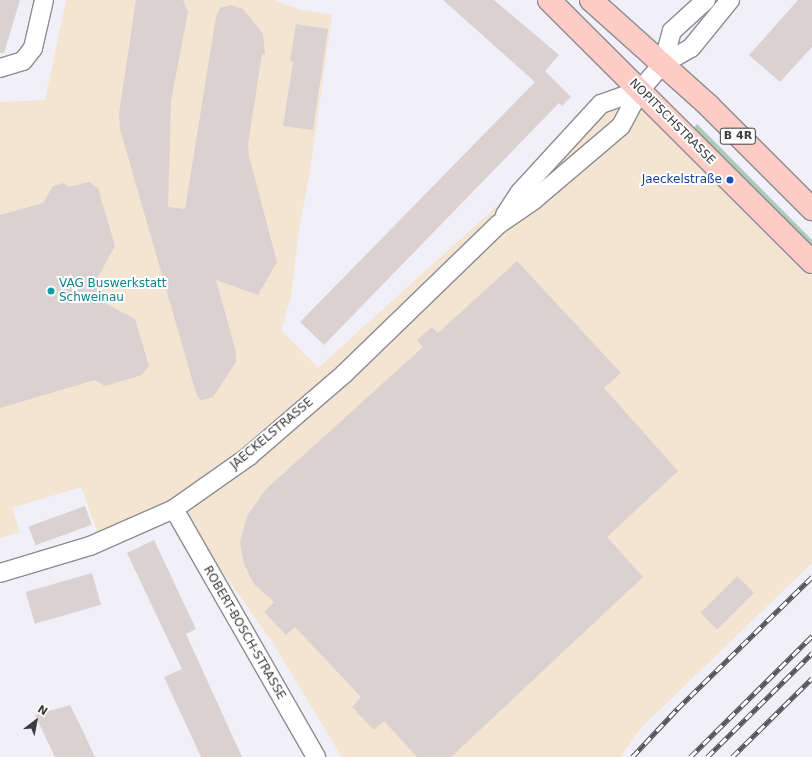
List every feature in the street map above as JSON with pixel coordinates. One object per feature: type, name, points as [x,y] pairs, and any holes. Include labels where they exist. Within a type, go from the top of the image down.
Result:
[{"type":"main road","name":"NOPITSCHSTRASSE","points":[[549,0],[812,262]]},
{"type":"main road","name":"B 4R","points":[[591,0],[719,116],[812,209]]},
{"type":"street","points":[[0,68],[23,61],[32,48],[44,0]]},
{"type":"street","points":[[663,64],[672,31],[706,0]]},
{"type":"street","points":[[640,90],[663,64],[691,48],[730,0]]},
{"type":"street","name":"JAECKELSTRASSE","points":[[498,224],[520,192],[601,104],[640,90]]},
{"type":"street","name":"JAECKELSTRASSE","points":[[0,573],[90,546],[174,509],[249,456],[344,374],[498,224],[534,200],[621,126],[640,90]]},
{"type":"street","name":"ROBERT-BOSCH-STRASSE","points":[[174,509],[316,757]]},
{"type":"shaded area","points":[[66,0],[275,0],[298,9],[332,15],[310,171],[299,230],[291,297],[281,330],[318,368],[633,83],[812,260],[812,563],[642,727],[620,757],[342,757],[272,642],[174,503],[99,537],[81,487],[12,508],[20,532],[0,538],[0,102],[45,100]]},
{"type":"green space","points":[[697,124],[812,240],[812,249],[692,130]]},
{"type":"building","points":[[0,0],[20,0],[4,53],[0,53]]},
{"type":"building","points":[[136,0],[183,0],[188,12],[171,101],[168,207],[185,209],[216,17],[220,8],[230,5],[243,9],[263,34],[265,54],[262,54],[248,144],[249,156],[277,262],[258,295],[216,280],[236,352],[236,362],[213,397],[207,399],[200,400],[196,393],[120,129],[119,114]]},
{"type":"building","points":[[443,0],[494,0],[559,55],[545,71],[571,97],[562,106],[559,103],[324,345],[300,322],[535,82]]},
{"type":"building","points":[[798,0],[812,0],[812,47],[780,82],[749,55]]},
{"type":"building","points":[[296,24],[328,29],[313,130],[283,126],[293,62],[290,61]]},
{"type":"building","name":"VAG Buswerkstatt Schweinau","points":[[89,182],[98,188],[115,246],[98,277],[107,304],[135,319],[149,366],[142,375],[105,386],[95,380],[0,408],[0,215],[43,203],[53,186],[64,183],[69,187]]},
{"type":"building","points":[[517,261],[621,373],[604,388],[678,471],[607,537],[643,577],[451,757],[417,757],[384,721],[374,730],[352,707],[361,697],[295,627],[286,635],[264,612],[274,602],[254,584],[244,564],[240,542],[247,516],[265,490],[423,347],[417,340],[432,327],[438,333]]},
{"type":"building","points":[[85,506],[92,525],[35,545],[29,527]]},
{"type":"building","points":[[154,540],[196,629],[186,634],[242,757],[201,757],[164,677],[182,669],[127,553]]},
{"type":"building","points":[[92,573],[101,605],[35,624],[26,592]]},
{"type":"building","points":[[737,576],[754,593],[717,630],[700,613]]},
{"type":"building","points":[[70,705],[95,757],[55,757],[35,715]]},
{"type":"railway","points":[[632,757],[677,709],[812,577]]},
{"type":"railway","points":[[690,757],[812,636]]},
{"type":"railway","points":[[707,757],[812,653]]},
{"type":"railway","points":[[732,757],[812,678]]},
{"type":"place","name":"Jaeckelstraße","points":[[730,180]]},
{"type":"place","name":"VAG Buswerkstatt Schweinau","points":[[51,291]]}]
